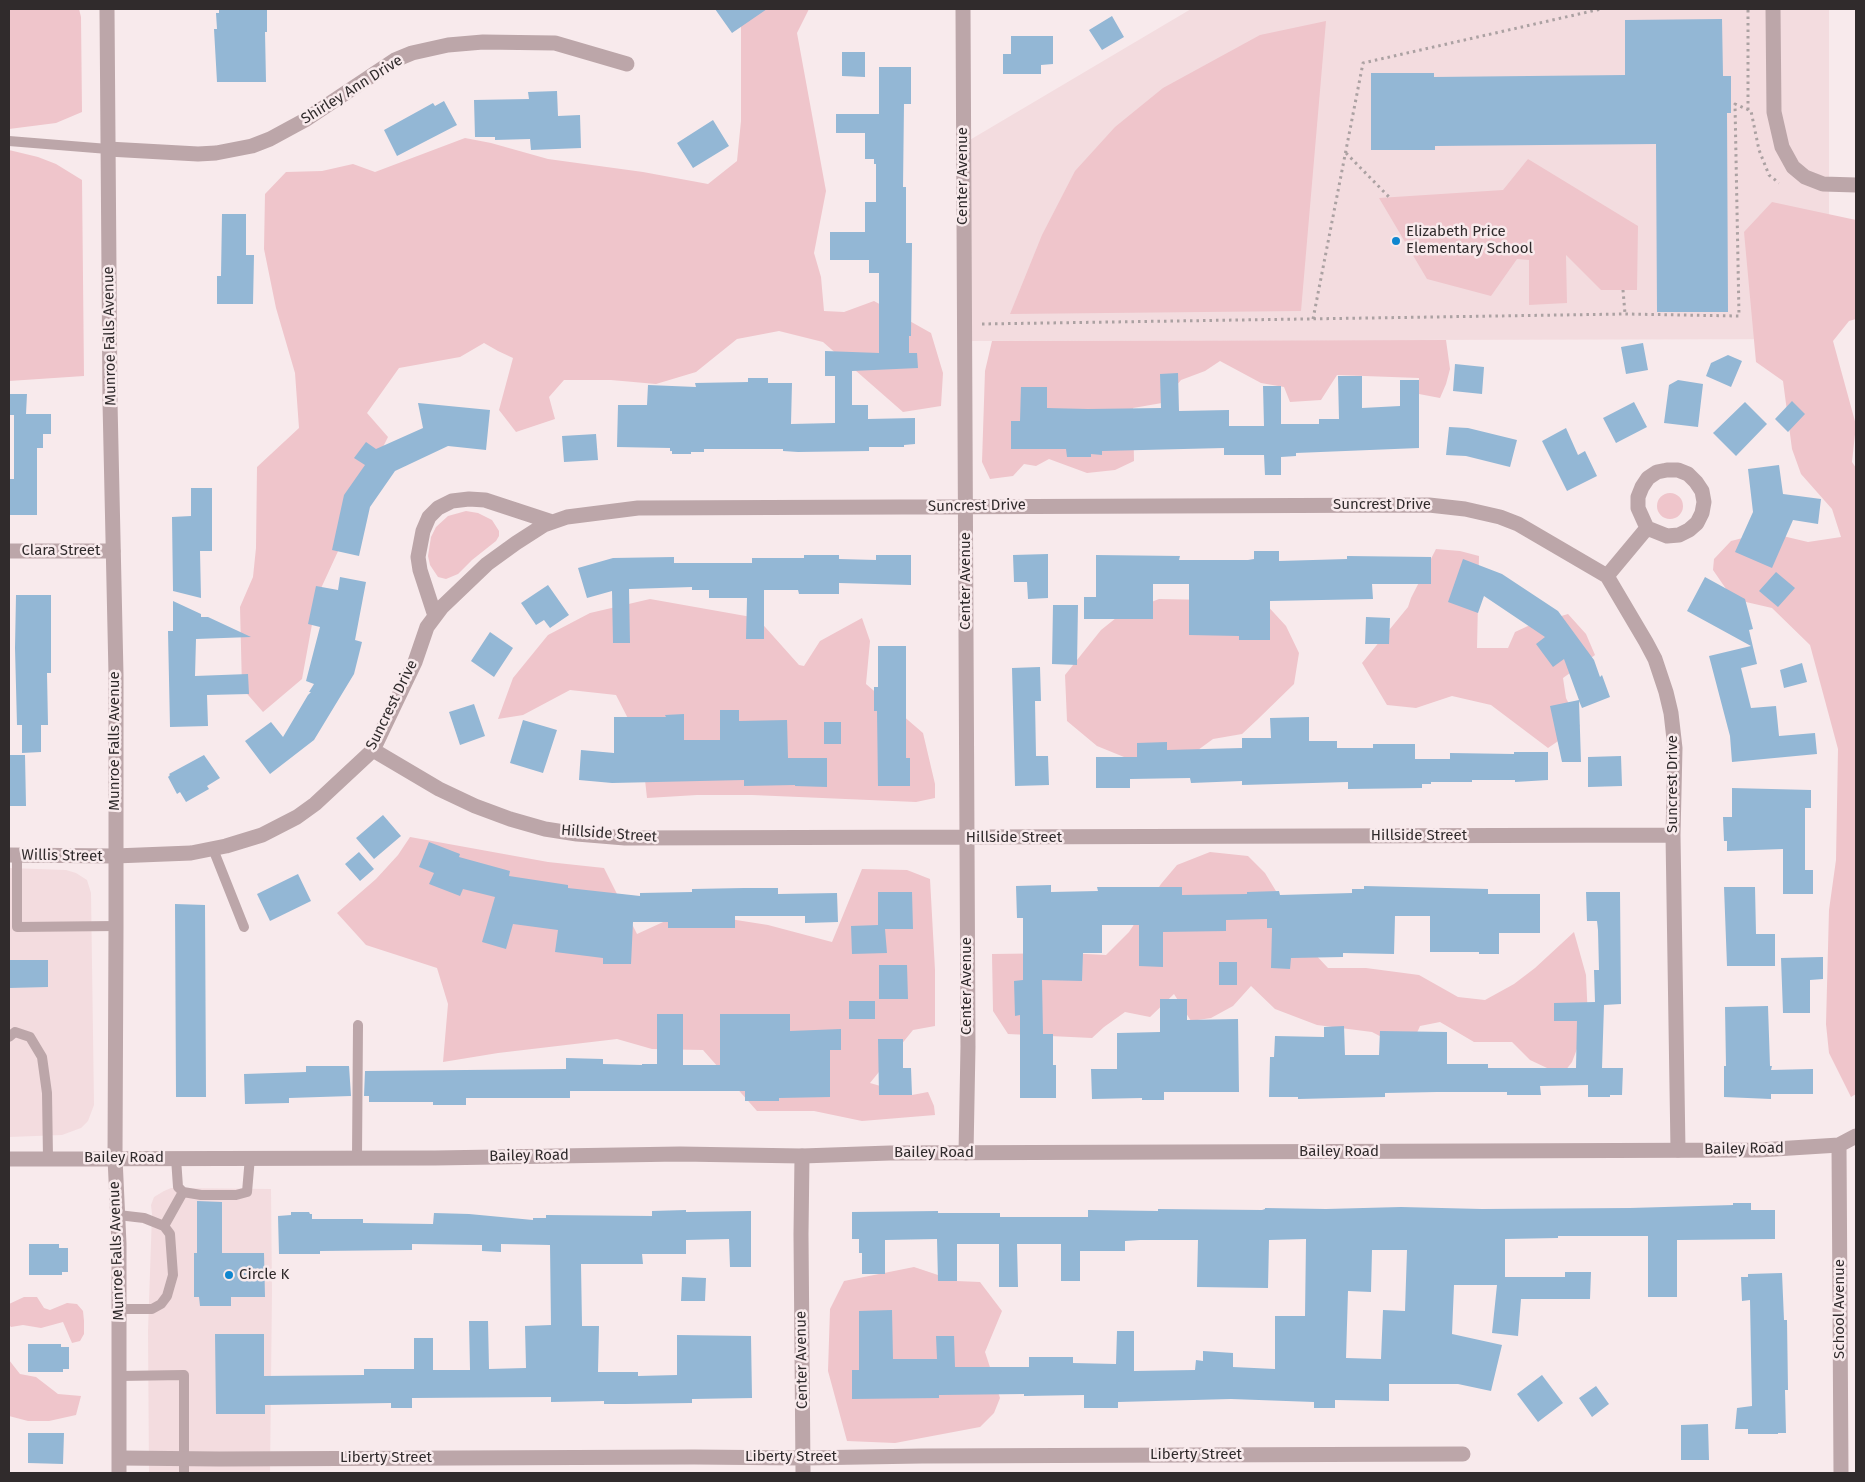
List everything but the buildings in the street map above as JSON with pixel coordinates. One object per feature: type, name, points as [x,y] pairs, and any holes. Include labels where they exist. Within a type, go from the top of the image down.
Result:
[{"type":"street","name":"Munroe Falls Avenue","points":[[107,9],[116,675],[114,1158],[118,1215],[120,1309],[120,1473]]},
{"type":"street","name":"Center Avenue","points":[[963,9],[968,1077],[966,1153]]},
{"type":"street","points":[[1772,9],[1774,112],[1782,147],[1793,167],[1805,176],[1823,184],[1849,185]]},
{"type":"street","name":"Shirley Ann Drive","points":[[108,149],[198,154],[216,153],[252,146],[270,140],[305,120],[394,60],[412,53],[448,45],[484,42],[554,43],[628,64]]},
{"type":"street","points":[[1667,470],[1678,470],[1688,474],[1702,491],[1704,502],[1702,513],[1697,523],[1679,535],[1667,536],[1646,528],[1638,508],[1638,497],[1648,478],[1657,472],[1667,470]]},
{"type":"street","points":[[435,616],[420,570],[418,557],[423,531],[429,517],[438,508],[452,501],[469,498],[485,500],[552,522]]},
{"type":"street","name":"Suncrest Drive","points":[[115,856],[190,853],[213,849],[262,835],[297,817],[315,804],[372,750],[415,662],[427,627],[435,616],[458,590],[487,564],[516,543],[552,522],[576,516],[638,508],[1429,505],[1449,507],[1491,515],[1518,524],[1607,576],[1646,642],[1667,695],[1675,748],[1673,835],[1678,1150]]},
{"type":"street","points":[[1607,576],[1646,528]]},
{"type":"street","name":"Clara Street","points":[[9,551],[113,550]]},
{"type":"street","name":"Hillside Street","points":[[372,750],[439,789],[475,806],[510,819],[545,829],[634,839],[1673,835]]},
{"type":"street","name":"Willis Street","points":[[13,855],[115,856]]},
{"type":"street","name":"Bailey Road","points":[[9,1159],[671,1154],[802,1156],[966,1153],[1759,1150],[1839,1145],[1856,1136]]},
{"type":"street","name":"School Avenue","points":[[1839,1145],[1841,1473]]},
{"type":"street","name":"Center Avenue","points":[[802,1156],[803,1473]]},
{"type":"street","name":"Liberty Street","points":[[120,1458],[184,1466],[922,1456],[1463,1454]]},
{"type":"lane","points":[[9,141],[108,149]]},
{"type":"lane","points":[[213,849],[244,926]]},
{"type":"lane","points":[[13,855],[17,927],[116,926]]},
{"type":"lane","points":[[356,1157],[358,1025]]},
{"type":"lane","points":[[9,1037],[15,1032],[30,1037],[42,1057],[47,1094],[48,1158]]},
{"type":"lane","points":[[176,1158],[178,1187],[182,1192],[201,1195],[236,1195],[247,1192],[250,1157]]},
{"type":"lane","points":[[164,1226],[182,1192]]},
{"type":"lane","points":[[118,1215],[144,1218],[164,1226],[170,1234],[173,1275],[167,1296],[161,1304],[152,1309],[120,1309]]},
{"type":"lane","points":[[120,1376],[184,1375],[184,1466]]},
{"type":"path","points":[[1312,319],[1363,63],[1601,9]]},
{"type":"path","points":[[1748,9],[1748,110]]},
{"type":"path","points":[[964,324],[1625,314],[1739,316],[1735,104],[1751,111],[1759,150],[1769,175],[1783,185]]},
{"type":"path","points":[[1345,153],[1390,198]]},
{"type":"path","points":[[1623,290],[1625,314]]},
{"type":"shaded area","points":[[9,9],[79,9],[81,17],[82,112],[56,123],[9,129]]},
{"type":"shaded area","points":[[737,9],[809,9],[797,33],[826,191],[814,253],[821,277],[824,311],[844,312],[874,301],[931,333],[943,373],[941,406],[903,412],[823,342],[779,331],[737,339],[696,372],[656,384],[611,380],[564,380],[549,397],[555,419],[516,432],[499,410],[513,358],[484,343],[460,357],[399,368],[367,413],[388,437],[357,499],[356,512],[317,597],[302,679],[263,712],[242,688],[240,607],[253,577],[256,548],[257,467],[299,428],[295,373],[276,308],[264,249],[265,194],[286,172],[322,171],[353,164],[375,172],[465,138],[491,143],[548,159],[643,172],[708,184],[737,161],[741,121],[741,22]]},
{"type":"shaded area","name":"Elizabeth Price Elementary School","points":[[1191,9],[1829,9],[1829,339],[964,341],[963,144]]},
{"type":"shaded area","points":[[1326,21],[1301,311],[1010,314],[1042,235],[1075,171],[1115,127],[1163,88],[1260,35]]},
{"type":"shaded area","points":[[9,150],[38,157],[56,164],[82,180],[84,376],[9,381]]},
{"type":"shaded area","points":[[1528,159],[1638,226],[1637,290],[1601,290],[1566,255],[1567,303],[1529,305],[1529,260],[1517,259],[1491,296],[1427,279],[1379,198],[1503,190]]},
{"type":"shaded area","points":[[1772,202],[1856,220],[1856,319],[1849,321],[1833,341],[1856,425],[1852,462],[1856,468],[1856,1094],[1851,1097],[1829,1053],[1826,1024],[1829,910],[1836,860],[1838,749],[1810,645],[1772,608],[1733,599],[1713,570],[1714,559],[1731,541],[1766,532],[1808,542],[1841,537],[1832,509],[1801,474],[1792,449],[1783,381],[1756,362],[1744,232]]},
{"type":"shaded area","points":[[1446,340],[1450,369],[1440,398],[1419,394],[1419,378],[1337,375],[1321,400],[1290,402],[1284,387],[1261,383],[1220,361],[1205,371],[1181,380],[1162,403],[1133,408],[1134,461],[1115,470],[1087,473],[1049,459],[1036,466],[1024,464],[1013,476],[990,479],[982,462],[985,371],[992,341]]},
{"type":"shaded area","points":[[1670,493],[1679,497],[1683,506],[1679,515],[1670,519],[1661,515],[1657,506],[1661,497]]},
{"type":"shaded area","points":[[466,511],[478,513],[492,520],[499,531],[499,536],[496,541],[458,574],[446,579],[438,577],[430,565],[428,556],[431,537],[436,527],[448,516]]},
{"type":"shaded area","points":[[1436,549],[1460,551],[1479,556],[1477,648],[1508,648],[1515,632],[1528,626],[1568,614],[1586,634],[1595,655],[1563,678],[1566,698],[1580,726],[1548,748],[1491,705],[1452,696],[1416,708],[1387,705],[1362,663],[1408,607]]},
{"type":"shaded area","points":[[650,599],[757,618],[799,665],[804,666],[820,641],[862,618],[870,641],[866,684],[923,733],[935,784],[935,798],[916,802],[752,795],[697,795],[647,798],[641,744],[616,695],[570,690],[523,715],[498,719],[513,678],[548,635],[590,613]]},
{"type":"shaded area","points":[[1159,599],[1263,601],[1286,626],[1299,653],[1294,684],[1242,734],[1213,739],[1183,761],[1124,757],[1097,746],[1067,721],[1065,675],[1101,630],[1121,614]]},
{"type":"shaded area","points":[[410,837],[548,862],[604,868],[637,934],[685,912],[768,925],[832,942],[862,869],[907,870],[930,879],[935,970],[935,1026],[913,1030],[870,1083],[912,1095],[928,1092],[934,1106],[935,1115],[862,1121],[814,1111],[757,1111],[703,1050],[652,1049],[617,1039],[498,1053],[443,1062],[448,1004],[437,968],[366,945],[337,913],[376,879],[398,855]]},
{"type":"shaded area","points":[[1210,852],[1248,856],[1265,873],[1313,952],[1328,968],[1366,968],[1419,975],[1458,997],[1485,1000],[1514,984],[1535,968],[1574,932],[1586,975],[1588,1020],[1572,1062],[1562,1075],[1530,1060],[1512,1042],[1474,1042],[1440,1022],[1420,1026],[1413,1042],[1401,1047],[1372,1032],[1317,1025],[1275,1009],[1251,986],[1233,1006],[1211,1018],[1191,1021],[1174,994],[1150,1017],[1125,1012],[1092,1038],[1008,1034],[993,1011],[992,954],[1066,953],[1106,955],[1129,932],[1161,884],[1177,865]]},
{"type":"shaded area","points":[[9,868],[66,870],[76,873],[87,880],[91,893],[94,1105],[88,1121],[81,1128],[62,1135],[9,1137]]},
{"type":"shaded area","points":[[171,1188],[271,1189],[270,1473],[149,1473],[148,1331],[151,1205],[154,1197]]},
{"type":"shaded area","points":[[914,1267],[956,1281],[980,1282],[1002,1311],[985,1352],[1000,1398],[994,1413],[980,1427],[895,1443],[847,1441],[828,1371],[830,1309],[844,1281]]},
{"type":"shaded area","points":[[24,1297],[37,1297],[44,1308],[50,1310],[67,1303],[77,1304],[83,1311],[84,1321],[84,1334],[80,1341],[72,1343],[63,1322],[41,1328],[23,1325],[11,1327],[9,1325],[9,1304]]},
{"type":"shaded area","points":[[9,1360],[20,1374],[36,1377],[58,1394],[81,1396],[76,1415],[49,1421],[28,1421],[9,1416]]},
{"type":"place","name":"Elizabeth Price Elementary School","points":[[1396,241]]},
{"type":"place","name":"Circle K","points":[[229,1275]]}]
